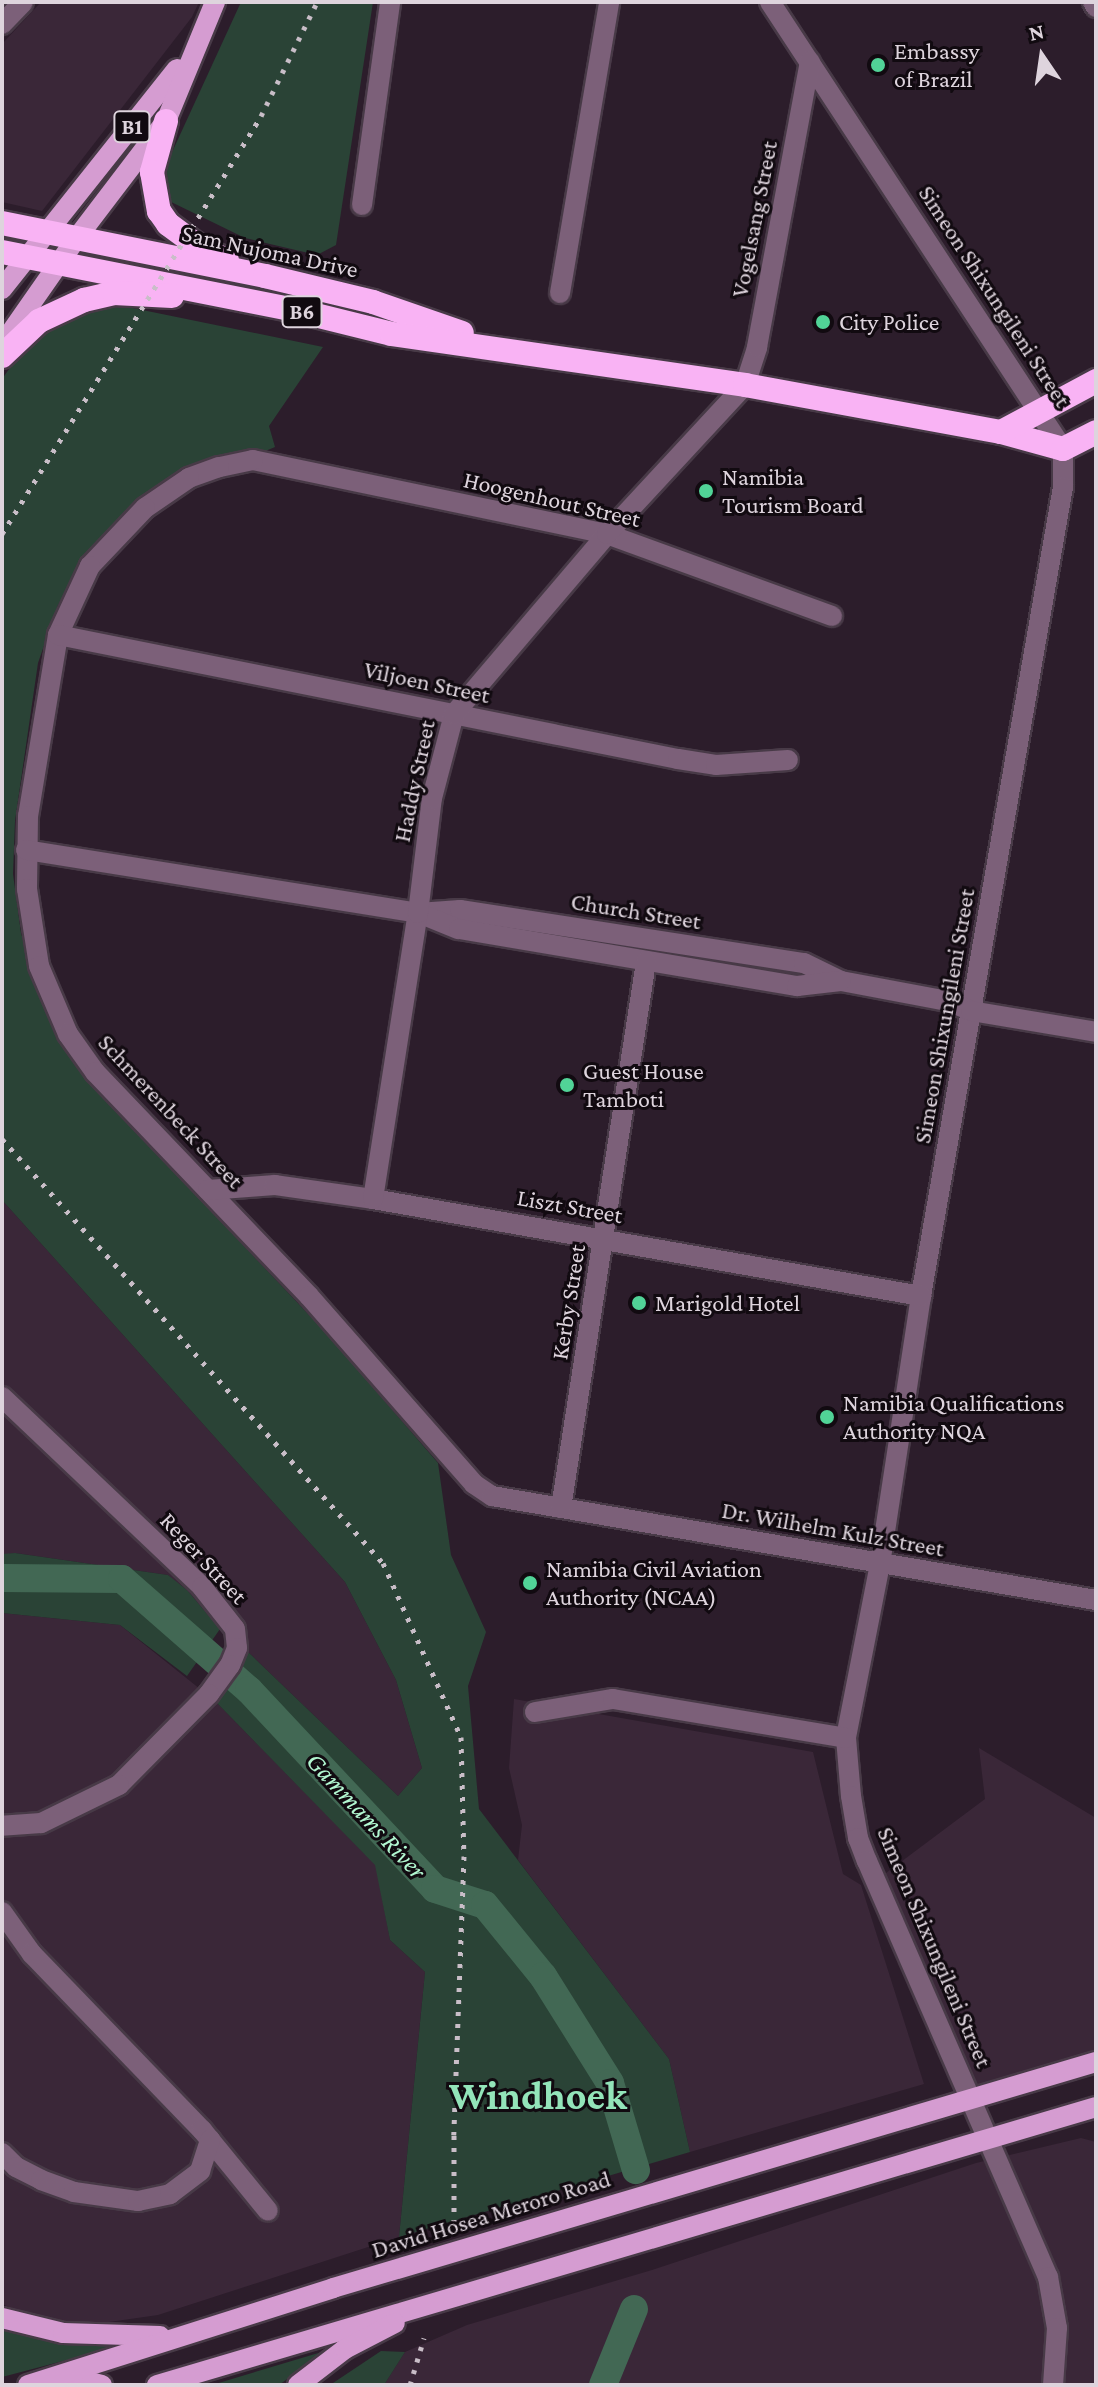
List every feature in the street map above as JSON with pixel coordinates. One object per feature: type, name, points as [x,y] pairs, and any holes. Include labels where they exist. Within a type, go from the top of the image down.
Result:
[{"type":"highway","points":[[166,121],[152,172],[159,211],[168,224],[203,250],[265,276]]},
{"type":"highway","name":"Sam Nujoma Drive","points":[[2,223],[265,276],[373,302],[520,354]]},
{"type":"highway","name":"Sam Nujoma Drive","points":[[2,252],[254,301],[392,334],[745,385],[1001,432],[1063,449]]},
{"type":"highway","points":[[2,356],[39,321],[62,308],[114,293],[254,301]]},
{"type":"highway","points":[[1001,432],[1096,381]]},
{"type":"highway","points":[[1063,449],[1096,432]]},
{"type":"main road","name":"B1","points":[[76,239],[166,121],[212,8]]},
{"type":"main road","name":"B1","points":[[2,289],[166,86],[212,8]]},
{"type":"main road","points":[[2,345],[76,239]]},
{"type":"main road","name":"David Hosea Meroro Road","points":[[28,2385],[175,2337],[1096,2062]]},
{"type":"main road","points":[[157,2385],[1096,2107]]},
{"type":"main road","points":[[298,2385],[345,2349],[422,2309],[472,2290]]},
{"type":"main road","points":[[2,2318],[63,2333],[175,2337]]},
{"type":"main road","points":[[58,2376],[102,2385]]},
{"type":"street","points":[[2,24],[23,2]]},
{"type":"street","points":[[362,205],[390,2]]},
{"type":"street","points":[[560,293],[609,2]]},
{"type":"street","name":"Simeon Shixungileni Street","points":[[770,2],[1063,449],[1063,487],[921,1296],[880,1564],[846,1738],[846,1766],[858,1838],[971,2098]]},
{"type":"street","name":"Vogelsang Street","points":[[745,385],[757,347],[810,62]]},
{"type":"street","name":"Haddy Street","points":[[373,1199],[418,913],[432,798],[454,714],[607,534],[745,385]]},
{"type":"street","name":"Hoogenhout Street","points":[[253,460],[607,534],[832,616]]},
{"type":"street","name":"Schmerenbeck Street","points":[[253,460],[219,467],[189,478],[145,508],[90,566],[58,635],[43,706],[26,850],[28,902],[39,966],[68,1034],[123,1104],[309,1296],[474,1484],[492,1496],[561,1508]]},
{"type":"street","name":"Viljoen Street","points":[[58,635],[716,765],[788,760]]},
{"type":"street","name":"Church Street","points":[[26,850],[418,913],[459,929],[646,962],[797,986],[841,981]]},
{"type":"street","name":"Church Street","points":[[418,913],[460,910],[804,963],[841,981],[948,1001],[971,1011],[1096,1032]]},
{"type":"street","name":"Kerby Street","points":[[561,1508],[646,962]]},
{"type":"street","name":"Liszt Street","points":[[208,1190],[247,1184],[275,1185],[373,1199],[605,1237],[921,1296]]},
{"type":"street","name":"Reger Street","points":[[2,1397],[202,1587],[235,1629],[237,1648],[230,1665],[209,1694],[119,1785],[41,1823],[2,1826]]},
{"type":"street","name":"Dr. Wilhelm Kulz Street","points":[[561,1508],[1096,1600]]},
{"type":"street","points":[[535,1712],[613,1699],[846,1738]]},
{"type":"street","points":[[2,1912],[32,1954],[210,2140],[268,2211]]},
{"type":"street","points":[[971,2098],[986,2140],[1048,2277],[1057,2328],[1053,2385]]},
{"type":"street","points":[[2,2153],[28,2174],[74,2192],[138,2201],[170,2194],[200,2171],[210,2140]]},
{"type":"shaded area","points":[[41,2],[199,2],[192,17],[42,211],[2,202],[2,44]]},
{"type":"shaded area","points":[[2,1200],[345,1582],[396,1680],[422,1768],[398,1796],[168,1575],[15,1553],[2,1555]]},
{"type":"shaded area","points":[[2,1613],[120,1625],[215,1701],[376,1865],[390,1940],[425,1972],[399,2237],[158,2315],[95,2324],[36,2318],[2,2304]]},
{"type":"shaded area","points":[[514,1699],[813,1752],[843,1874],[861,1885],[924,2084],[690,2152],[669,2059],[518,1860],[522,1825],[509,1768]]},
{"type":"shaded area","points":[[979,1748],[1096,1818],[1096,2058],[971,2098],[874,1882],[985,1799]]},
{"type":"shaded area","points":[[1081,2138],[1096,2142],[1096,2385],[384,2385],[405,2352],[467,2325],[652,2270],[976,2163]]},
{"type":"green space","points":[[241,2],[373,2],[336,245],[317,255],[245,238],[165,199],[162,174]]},
{"type":"green space","points":[[113,304],[323,347],[269,426],[275,447],[256,455],[193,465],[170,477],[112,528],[82,565],[58,605],[38,663],[15,821],[13,874],[21,933],[40,998],[92,1085],[328,1335],[438,1463],[451,1555],[486,1632],[468,1686],[479,1809],[669,2059],[690,2152],[399,2237],[425,1972],[390,1940],[375,1865],[215,1701],[233,1679],[246,1650],[398,1796],[422,1768],[396,1680],[345,1582],[2,1200],[2,379],[24,348],[56,321]]},
{"type":"green space","points":[[15,1553],[168,1575],[187,1590],[220,1629],[187,1676],[120,1625],[2,1613],[2,1554]]},
{"type":"green space","points":[[2,2325],[55,2339],[106,2345],[109,2349],[2,2377]]},
{"type":"green space","points":[[325,2351],[279,2385],[212,2385]]},
{"type":"green space","points":[[381,2351],[405,2352],[384,2385],[330,2385]]},
{"type":"waterway","name":"Gammams River","points":[[2,1578],[122,1579],[249,1690],[435,1889],[485,1905],[543,1976],[610,2083],[636,2170]]},
{"type":"waterway","name":"Gammams River","points":[[603,2385],[634,2309]]},
{"type":"railway","points":[[2,534],[261,116],[317,2]]},
{"type":"railway","points":[[2,1139],[383,1563],[461,1737],[464,1856],[454,2135],[454,2226]]},
{"type":"railway","points":[[410,2385],[424,2338]]},
{"type":"place","name":"Embassy of Brazil","points":[[878,65]]},
{"type":"place","name":"City Police","points":[[823,322]]},
{"type":"place","name":"Namibia Tourism Board","points":[[706,491]]},
{"type":"place","name":"Guest House Tamboti","points":[[567,1085]]},
{"type":"place","name":"Marigold Hotel","points":[[639,1303]]},
{"type":"place","name":"Namibia Qualifications Authority NQA","points":[[827,1417]]},
{"type":"place","name":"Namibia Civil Aviation Authority (NCAA)","points":[[530,1583]]},
{"type":"district","name":"Windhoek","points":[[538,2096]]}]
